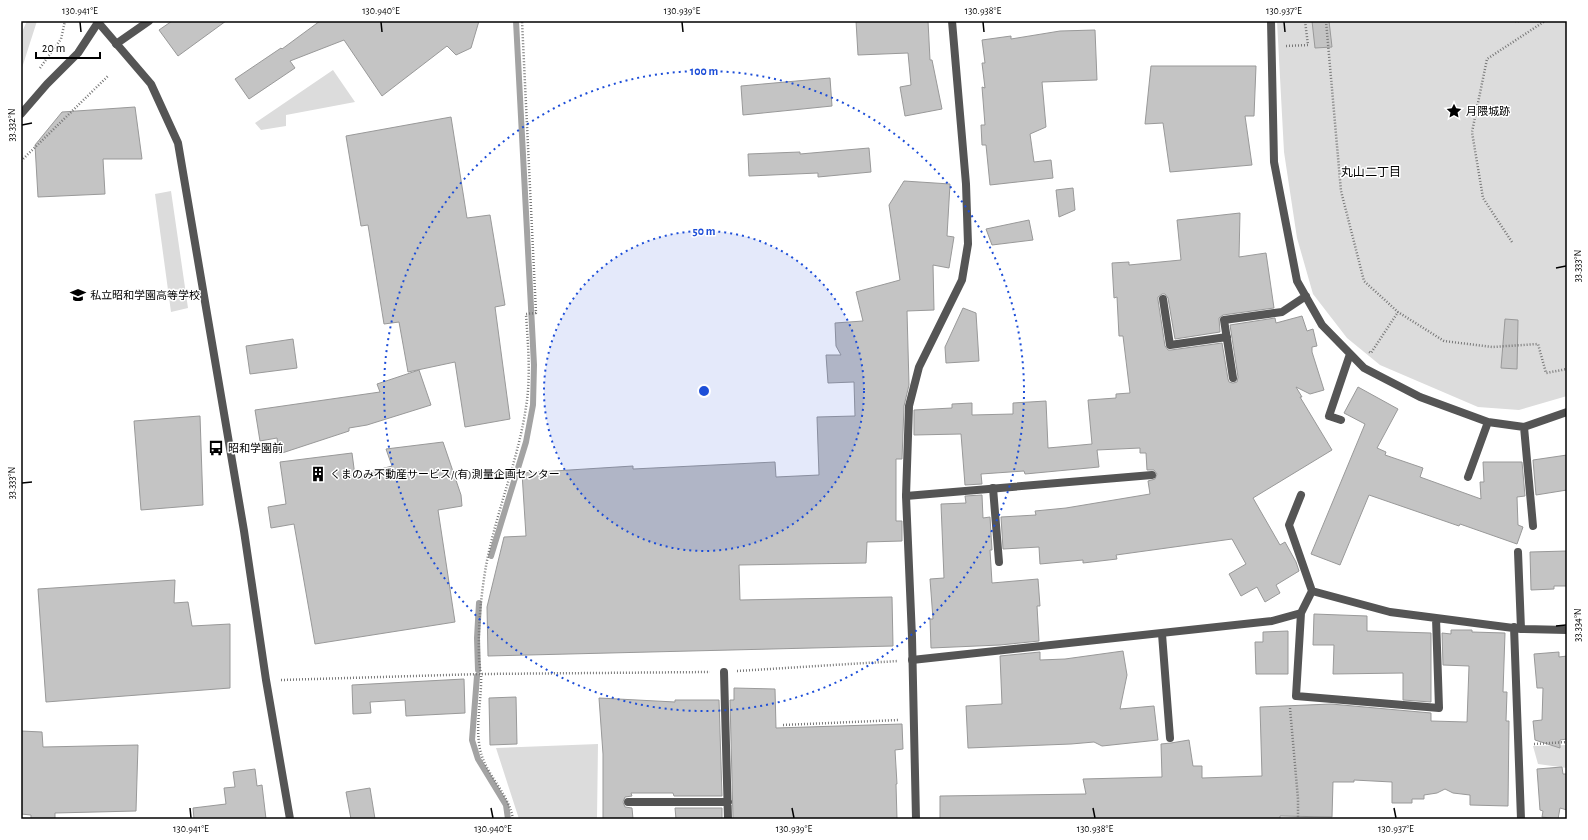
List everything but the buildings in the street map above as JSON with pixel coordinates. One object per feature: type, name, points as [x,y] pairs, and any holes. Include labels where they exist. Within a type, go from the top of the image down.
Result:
[{"type":"street","points":[[21,114],[47,84],[76,55],[98,21],[151,84],[178,143],[243,524],[266,680],[290,819]]},
{"type":"street","points":[[116,44],[149,21]]},
{"type":"street","points":[[916,819],[906,496],[909,406],[919,367],[962,280],[968,244],[966,184],[952,21]]},
{"type":"street","points":[[1271,21],[1274,162],[1297,281],[1322,324],[1364,368],[1420,397],[1488,422],[1524,427],[1567,412]]},
{"type":"street","points":[[1234,378],[1224,320],[1282,312],[1306,296]]},
{"type":"street","points":[[1163,299],[1170,345],[1226,337]]},
{"type":"street","points":[[1342,420],[1329,416],[1350,354]]},
{"type":"street","points":[[1468,477],[1488,422]]},
{"type":"street","points":[[1524,427],[1533,526]]},
{"type":"street","points":[[906,496],[1152,475]]},
{"type":"street","points":[[993,488],[999,562]]},
{"type":"street","points":[[1301,495],[1289,525],[1312,591],[1301,613],[1296,696],[1439,708],[1436,618]]},
{"type":"street","points":[[1518,552],[1518,745],[1521,819]]},
{"type":"street","points":[[1312,591],[1390,612],[1517,628],[1567,630]]},
{"type":"street","points":[[912,660],[1272,621],[1301,613]]},
{"type":"street","points":[[1162,634],[1170,738]]},
{"type":"street","points":[[724,672],[728,819]]},
{"type":"street","points":[[628,802],[728,802]]},
{"type":"path","points":[[38,70],[60,39],[65,21]]},
{"type":"path","points":[[513,819],[509,803],[486,768],[480,753],[478,742],[481,674],[479,657],[480,613],[486,565],[520,440],[528,393],[526,314],[536,313],[522,21]]},
{"type":"path","points":[[1272,47],[1308,45],[1305,21]]},
{"type":"path","points":[[1326,21],[1341,191],[1364,281],[1398,312],[1444,341],[1492,347],[1538,344],[1546,373],[1567,369]]},
{"type":"path","points":[[1516,21],[1521,21]]},
{"type":"path","points":[[1512,242],[1483,198],[1472,132],[1487,59],[1545,21]]},
{"type":"path","points":[[21,161],[108,76]]},
{"type":"path","points":[[1366,349],[1370,353],[1398,312]]},
{"type":"path","points":[[266,680],[481,674],[724,672],[912,660]]},
{"type":"path","points":[[1296,696],[1290,705],[1298,799],[1298,819]]},
{"type":"path","points":[[783,725],[914,720]]},
{"type":"path","points":[[1518,745],[1567,742]]},
{"type":"shaded area","points":[[27,21],[37,21],[21,71],[21,34]]},
{"type":"shaded area","points":[[1277,21],[1567,21],[1567,396],[1519,410],[1478,407],[1380,365],[1347,338],[1313,294],[1297,238],[1284,152]]},
{"type":"shaded area","points":[[333,70],[355,102],[286,115],[286,126],[261,130],[255,123]]},
{"type":"shaded area","points":[[171,191],[188,308],[171,312],[155,194]]},
{"type":"shaded area","points":[[598,744],[597,819],[519,819],[496,748]]},
{"type":"shaded area","points":[[1567,745],[1567,768],[1538,764],[1533,746]]},
{"type":"waterway","points":[[491,556],[526,442],[533,405],[534,365],[516,21]]},
{"type":"waterway","points":[[478,670],[477,638],[479,603]]},
{"type":"waterway","points":[[477,676],[472,740],[478,759],[506,805],[508,819]]},
{"type":"place","name":"月隈城跡","points":[[1454,111]]},
{"type":"place","name":"私立昭和学園高等学校","points":[[78,295]]},
{"type":"place","name":"昭和学園前","points":[[216,448]]},
{"type":"place","name":"くまのみ不動産サービス/(有)測量企画センター","points":[[318,474]]},
{"type":"district","name":"丸山二丁目","points":[[1371,172]]}]
